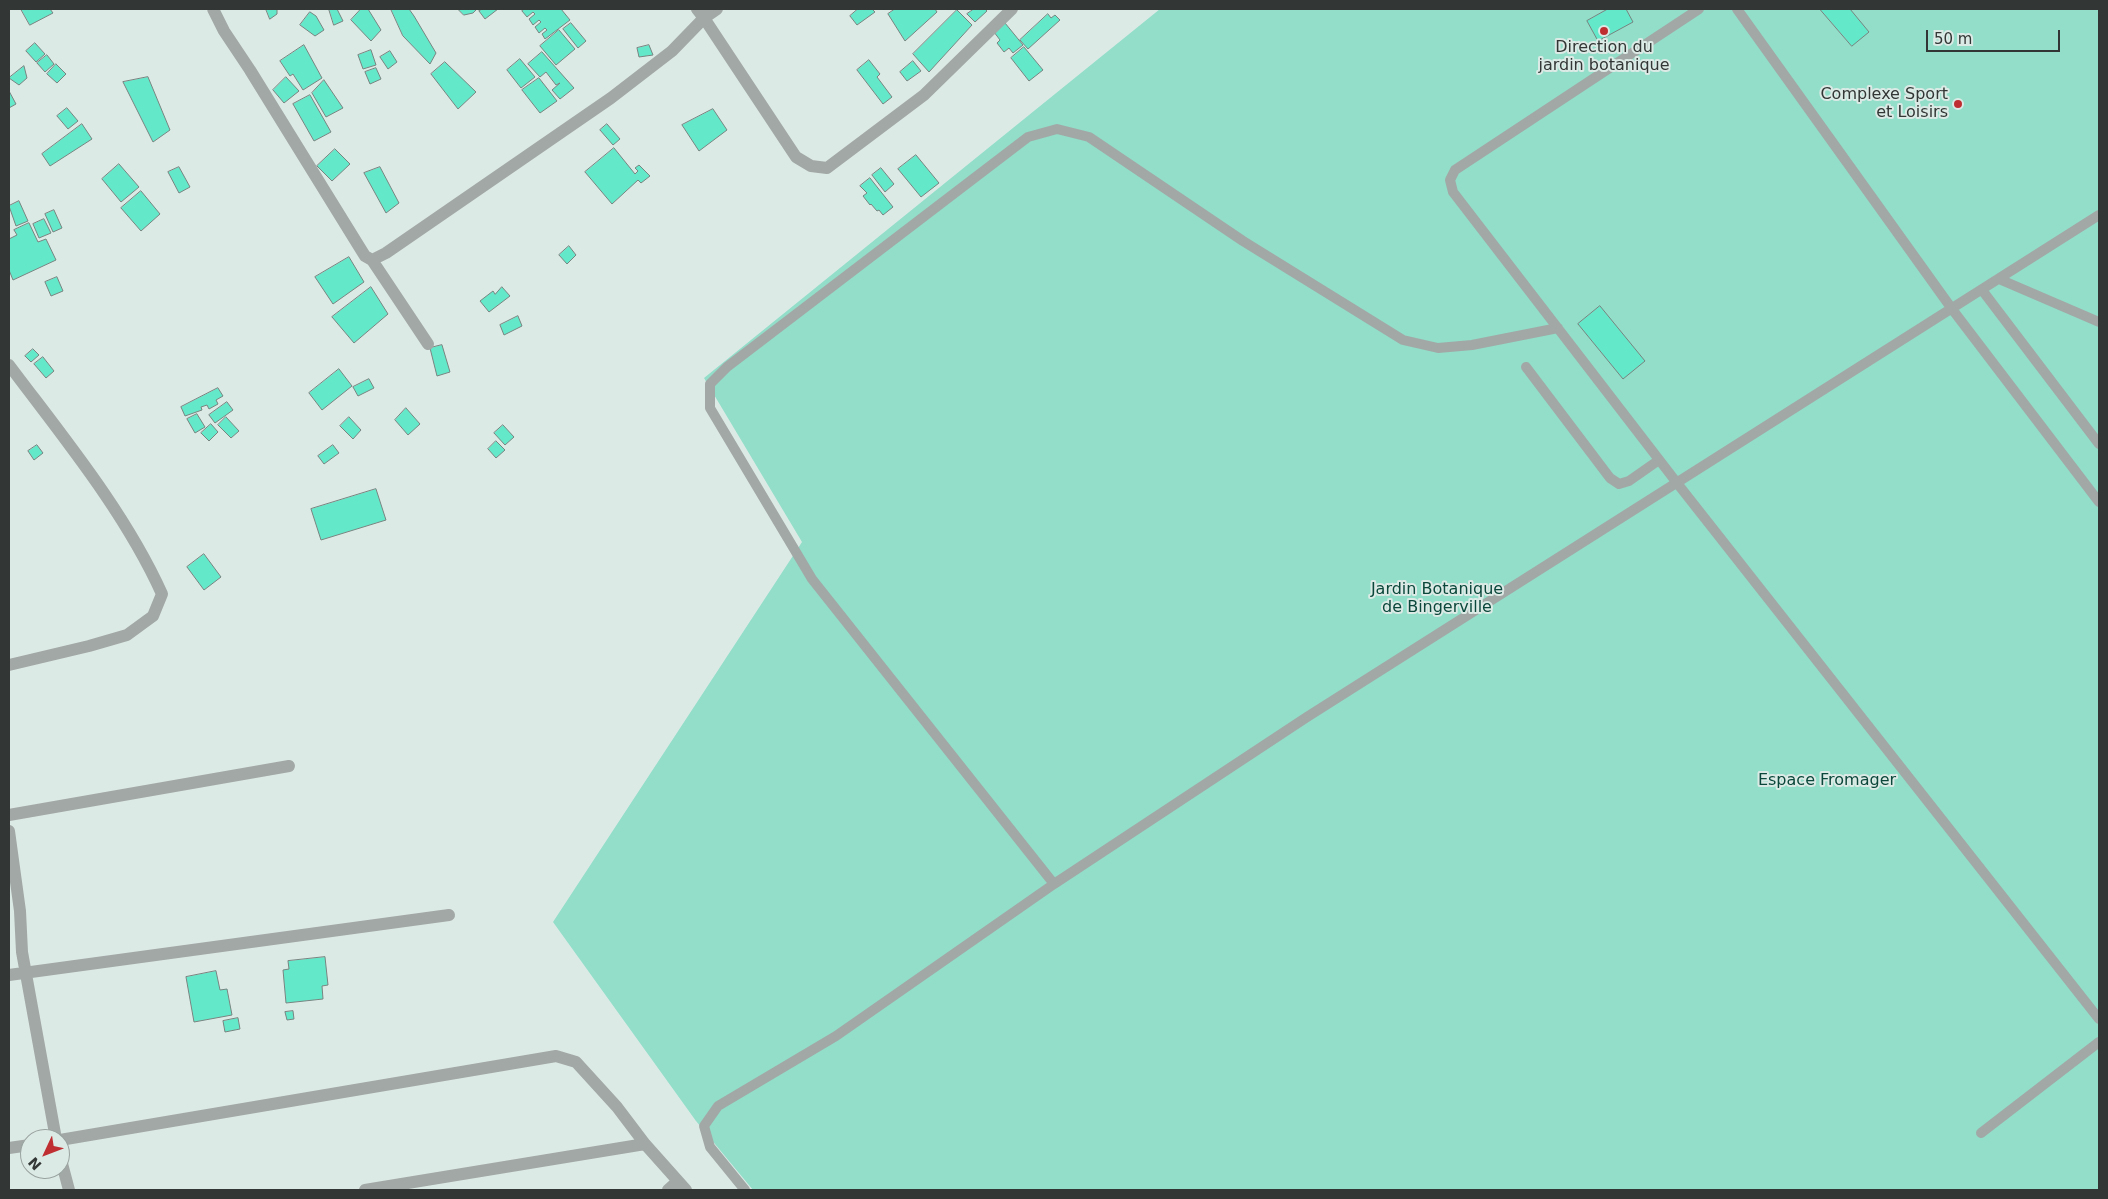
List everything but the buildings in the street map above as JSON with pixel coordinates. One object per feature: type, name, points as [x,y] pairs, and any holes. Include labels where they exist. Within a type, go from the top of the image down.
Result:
[{"type":"street","points":[[214,9],[224,31],[365,256],[372,260],[428,344]]},
{"type":"street","points":[[372,260],[386,253],[611,98],[672,51],[700,13],[717,9]]},
{"type":"street","points":[[700,13],[796,157],[811,166],[827,168],[924,95],[1012,9]]},
{"type":"street","points":[[9,365],[91,474],[150,569],[162,594],[153,616],[127,635],[9,665]]},
{"type":"street","points":[[9,816],[289,766]]},
{"type":"street","points":[[9,831],[20,911],[22,952],[54,1129]]},
{"type":"street","points":[[9,975],[449,915]]},
{"type":"street","points":[[70,1138],[556,1056],[576,1062],[618,1107],[645,1144],[682,1186],[668,1190]]},
{"type":"street","points":[[365,1190],[645,1144]]},
{"type":"lane","points":[[1698,9],[1455,170],[1450,180],[1453,192],[1659,460],[2099,1019]]},
{"type":"lane","points":[[1737,9],[1952,309],[2099,502]]},
{"type":"lane","points":[[1054,884],[812,578],[710,408],[710,384],[726,367],[1028,137],[1057,129],[1089,137],[1243,240],[1403,340],[1438,348],[1472,345],[1558,328]]},
{"type":"lane","points":[[746,1190],[710,1147],[704,1126],[718,1106],[836,1036],[1054,884],[1306,717],[2099,216]]},
{"type":"lane","points":[[1999,279],[2099,322]]},
{"type":"lane","points":[[1982,290],[2099,444]]},
{"type":"lane","points":[[1526,367],[1610,478],[1619,484],[1629,481],[1659,460]]},
{"type":"lane","points":[[1981,1133],[2099,1042]]},
{"type":"green space","name":"Jardin Botanique de Bingerville","points":[[1160,9],[2099,9],[2099,1190],[753,1190],[696,1121],[553,922],[802,542],[704,378]]},
{"type":"place","name":"Direction du jardin botanique","points":[[1604,31]]},
{"type":"place","name":"Complexe Sport et Loisirs","points":[[1958,104]]},
{"type":"park label","name":"Espace Fromager","points":[[1827,781]]}]
